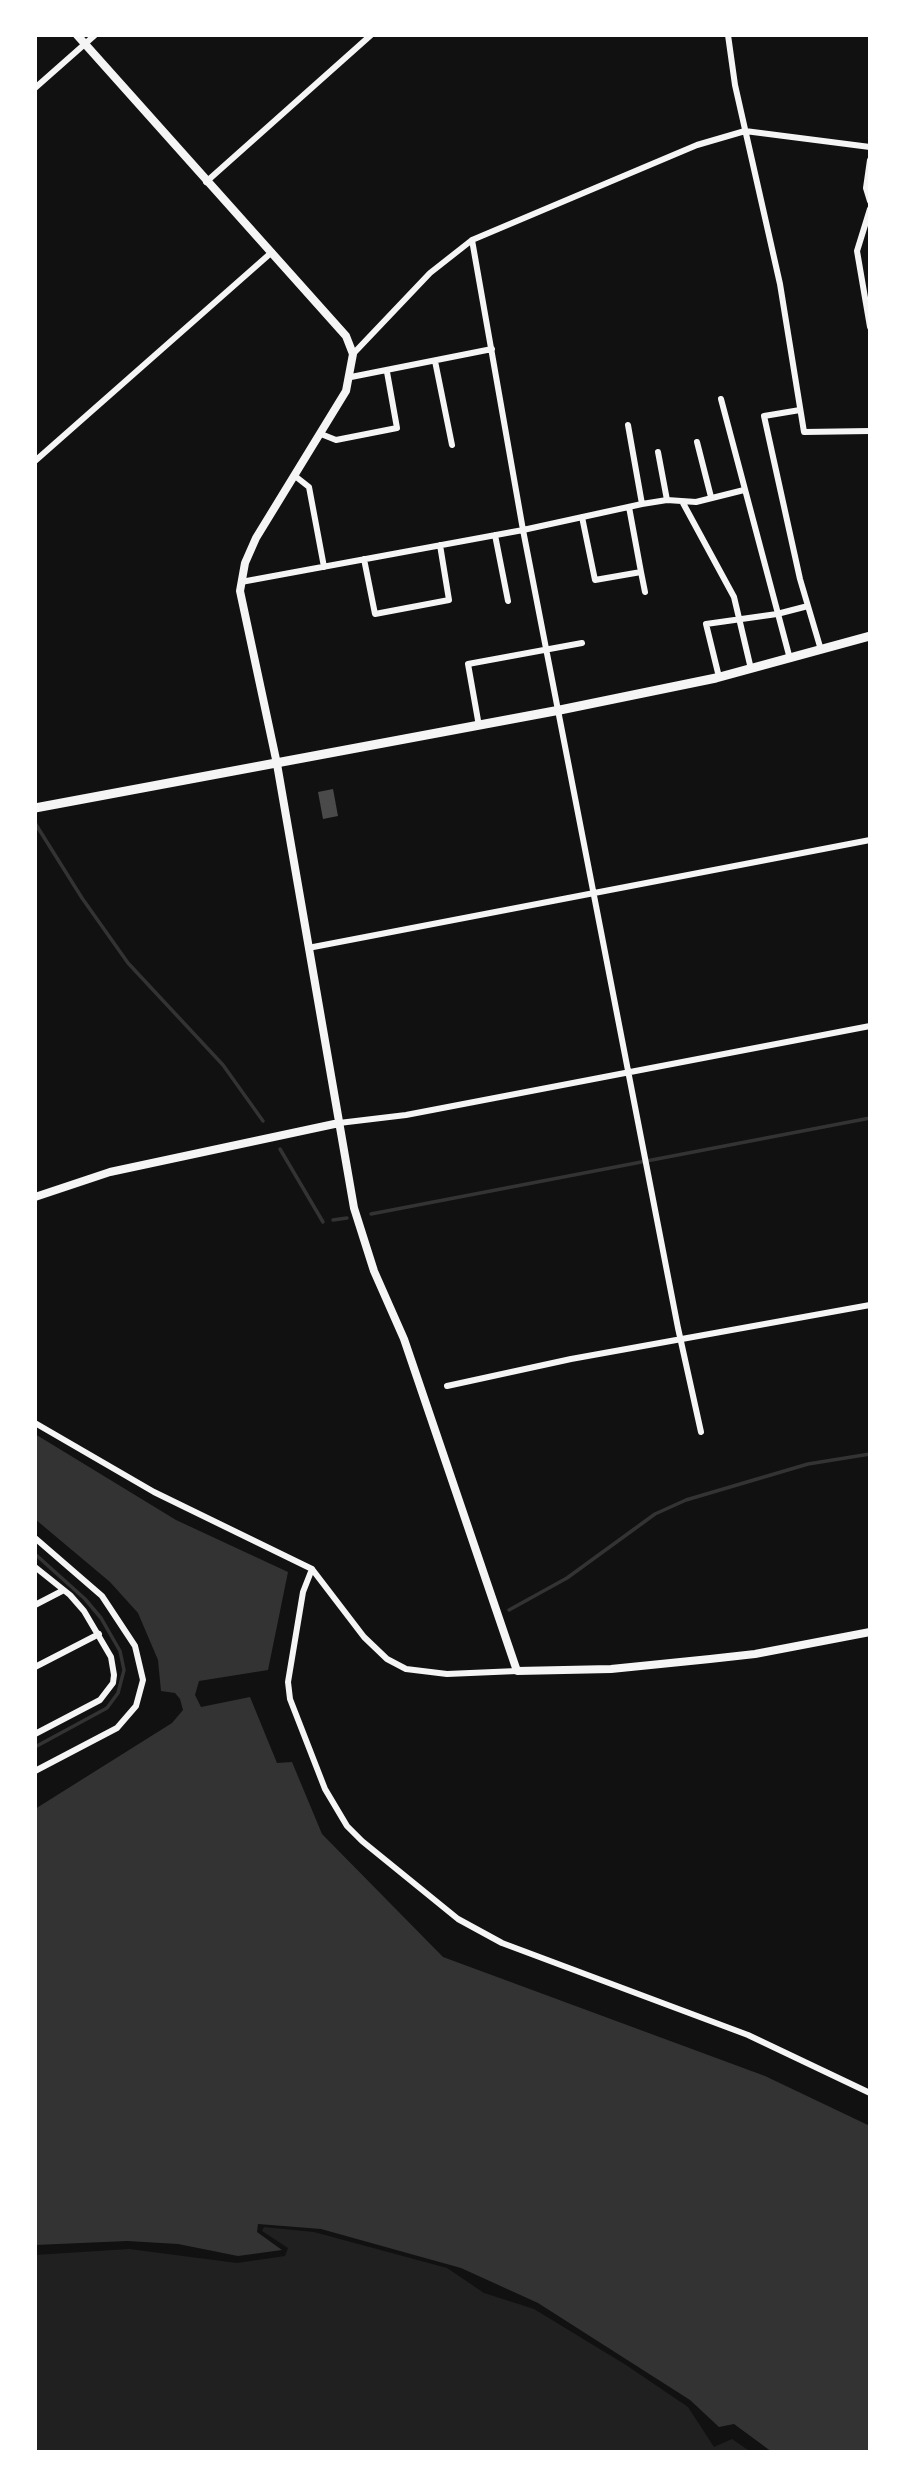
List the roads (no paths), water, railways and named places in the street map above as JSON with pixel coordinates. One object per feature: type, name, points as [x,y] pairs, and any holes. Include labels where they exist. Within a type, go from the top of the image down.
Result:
[{"type":"main road","points":[[35,808],[560,710],[719,677],[870,636]]},
{"type":"street","points":[[77,35],[346,336],[353,354],[351,377],[346,391],[257,538],[245,563],[241,582],[242,601],[277,764],[339,1123],[363,1240],[404,1339],[517,1671]]},
{"type":"street","points":[[35,88],[95,35]]},
{"type":"street","points":[[206,182],[370,35]]},
{"type":"street","points":[[728,35],[745,131],[780,284],[804,432],[870,431]]},
{"type":"street","points":[[353,354],[430,273],[472,240],[697,145],[745,131],[777,132],[870,147]]},
{"type":"street","points":[[870,160],[866,188],[870,201]]},
{"type":"street","points":[[870,209],[857,251],[870,327]]},
{"type":"street","points":[[472,240],[523,530],[701,1432]]},
{"type":"street","points":[[35,461],[272,252]]},
{"type":"street","points":[[351,377],[387,372],[492,349]]},
{"type":"street","points":[[435,361],[452,444]]},
{"type":"street","points":[[321,434],[336,440],[397,428],[387,372]]},
{"type":"street","points":[[721,399],[790,659]]},
{"type":"street","points":[[800,411],[764,416],[808,606],[821,650]]},
{"type":"street","points":[[628,425],[642,504]]},
{"type":"street","points":[[697,442],[711,497]]},
{"type":"street","points":[[657,452],[667,500]]},
{"type":"street","points":[[295,476],[309,486],[324,566]]},
{"type":"street","points":[[241,582],[523,530],[642,504],[667,500],[683,503],[744,490]]},
{"type":"street","points":[[683,503],[734,597],[751,669]]},
{"type":"street","points":[[629,507],[645,592]]},
{"type":"street","points":[[582,517],[595,580],[641,572]]},
{"type":"street","points":[[495,535],[508,601]]},
{"type":"street","points":[[364,559],[375,614],[449,600],[440,545]]},
{"type":"street","points":[[719,677],[706,624],[739,621],[808,606]]},
{"type":"street","points":[[479,726],[468,664],[582,643]]},
{"type":"street","points":[[308,948],[870,839]]},
{"type":"street","points":[[35,1197],[110,1172],[339,1123],[406,1115],[870,1026]]},
{"type":"street","points":[[447,1386],[570,1359],[682,1341],[870,1305]]},
{"type":"street","points":[[35,1423],[154,1492],[312,1569],[364,1637],[387,1658],[406,1669],[447,1674],[611,1669],[755,1654],[869,1633]]},
{"type":"street","points":[[35,1538],[102,1596],[135,1646],[144,1680],[136,1706],[117,1728],[35,1771]]},
{"type":"street","points":[[35,1566],[70,1595],[99,1634],[111,1657],[114,1675],[109,1689],[100,1700],[35,1734]]},
{"type":"street","points":[[312,1569],[303,1592],[288,1682],[290,1699],[325,1789],[347,1826],[362,1841],[475,1931],[748,2035],[870,2093]]},
{"type":"street","points":[[35,1605],[62,1591]]},
{"type":"street","points":[[35,1667],[99,1634]]},
{"type":"waterway","points":[[35,823],[82,898],[128,963],[223,1065],[263,1121]]},
{"type":"waterway","points":[[371,1214],[870,1118]]},
{"type":"waterway","points":[[280,1149],[323,1222]]},
{"type":"waterway","points":[[333,1220],[347,1218]]},
{"type":"waterway","points":[[509,1610],[567,1578],[655,1514],[686,1500],[808,1464],[870,1454]]},
{"type":"waterway","points":[[35,1554],[85,1599],[101,1618],[120,1651],[124,1670],[118,1693],[107,1708],[35,1747]]}]
